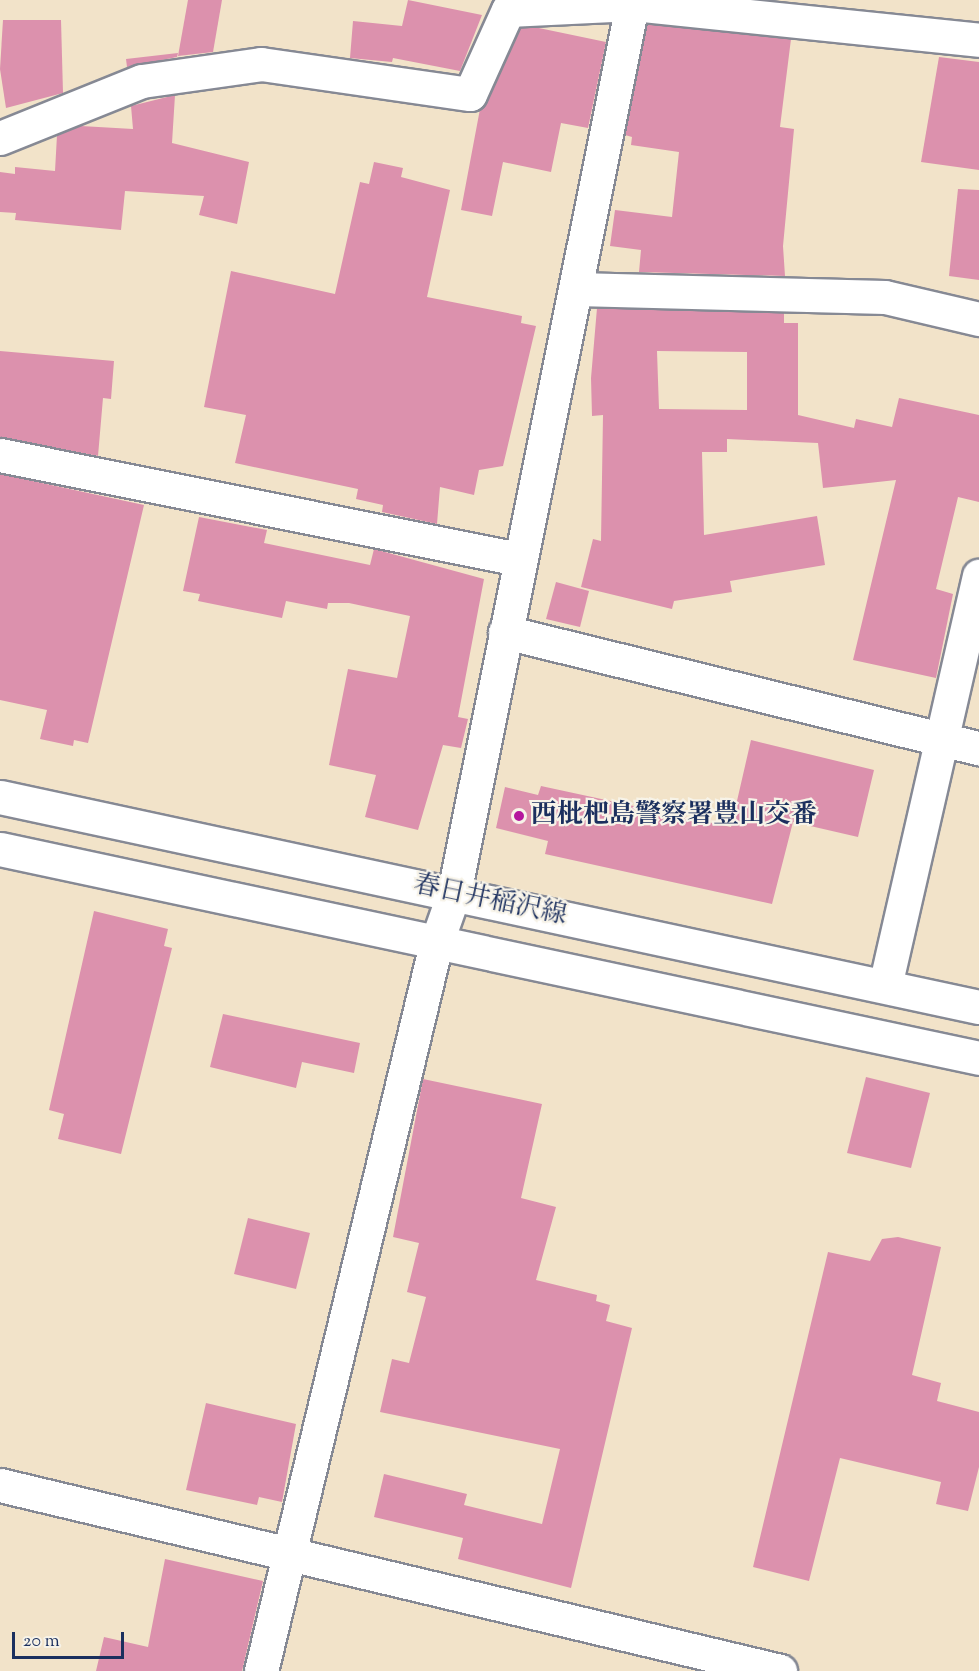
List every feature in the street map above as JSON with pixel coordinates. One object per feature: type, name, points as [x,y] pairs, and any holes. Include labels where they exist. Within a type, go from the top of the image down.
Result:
[{"type":"street","points":[[0,138],[142,81],[261,64],[470,94],[508,10],[633,2],[979,40]]},
{"type":"street","points":[[261,1671],[436,944],[454,893],[518,560],[576,289],[633,2]]},
{"type":"street","points":[[576,289],[885,297],[979,319]]},
{"type":"street","points":[[0,455],[518,560]]},
{"type":"street","points":[[885,986],[979,576]]},
{"type":"street","points":[[505,632],[979,748]]},
{"type":"street","name":"春日井稲沢線","points":[[0,797],[979,1007]]},
{"type":"street","name":"春日井稲沢線","points":[[0,849],[436,944],[979,1058]]},
{"type":"street","points":[[0,1485],[780,1671]]},
{"type":"building","points":[[188,0],[222,0],[213,52],[178,56]]},
{"type":"building","points":[[408,0],[482,15],[460,71],[393,58],[392,62],[350,58],[353,21],[402,26]]},
{"type":"building","points":[[3,20],[61,20],[63,93],[6,108],[0,69]]},
{"type":"building","points":[[647,24],[791,39],[780,127],[794,129],[783,246],[785,276],[639,272],[641,250],[610,246],[615,210],[672,217],[679,152],[631,145],[632,137],[625,135]]},
{"type":"building","points":[[534,27],[606,42],[588,128],[561,123],[551,172],[503,162],[492,216],[461,210],[480,109],[520,28]]},
{"type":"building","points":[[178,53],[177,57],[127,67],[126,59]]},
{"type":"building","points":[[939,57],[979,62],[979,170],[921,162]]},
{"type":"building","points":[[175,95],[172,143],[249,162],[237,224],[199,215],[204,196],[125,191],[121,230],[15,220],[16,213],[0,212],[0,172],[15,174],[15,167],[55,171],[57,135],[81,126],[133,129],[131,106]]},
{"type":"building","points":[[374,162],[403,168],[401,177],[450,190],[427,297],[522,316],[521,323],[536,326],[503,466],[479,470],[474,495],[440,487],[437,524],[382,512],[383,505],[356,499],[358,489],[235,463],[246,415],[204,407],[231,271],[335,294],[360,182],[369,184]]},
{"type":"building","points":[[958,189],[979,190],[979,280],[949,276]]},
{"type":"building","points":[[597,308],[784,313],[784,323],[798,323],[798,415],[854,428],[856,419],[892,427],[899,398],[979,415],[979,502],[958,497],[936,589],[953,594],[936,678],[853,660],[896,480],[823,488],[818,443],[727,439],[727,452],[702,452],[704,535],[817,516],[825,565],[730,581],[732,592],[674,601],[672,609],[581,587],[593,539],[601,541],[603,415],[592,416],[591,378]],"holes":[[[657,351],[747,352],[747,410],[659,409]]]},
{"type":"building","points":[[0,351],[114,361],[111,399],[103,398],[98,456],[0,437]]},
{"type":"building","points":[[0,474],[144,505],[88,743],[74,740],[73,746],[40,739],[47,710],[0,700]]},
{"type":"building","points":[[199,517],[267,530],[264,543],[370,565],[374,549],[484,579],[458,717],[468,719],[461,748],[443,745],[418,830],[365,817],[376,775],[329,765],[348,669],[397,678],[410,616],[349,603],[328,603],[327,609],[286,601],[282,618],[198,601],[200,594],[183,591]]},
{"type":"building","points":[[556,582],[589,591],[580,627],[546,619]]},
{"type":"building","points":[[751,740],[874,770],[858,837],[793,822],[772,904],[545,854],[548,841],[496,828],[505,787],[538,795],[541,786],[731,827]]},
{"type":"building","points":[[94,911],[168,929],[164,946],[172,948],[121,1154],[58,1139],[64,1114],[49,1110]]},
{"type":"building","points":[[223,1014],[360,1043],[354,1073],[302,1062],[296,1088],[210,1067]]},
{"type":"building","points":[[866,1077],[930,1093],[911,1168],[847,1153]]},
{"type":"building","points":[[423,1079],[542,1104],[521,1198],[556,1207],[536,1280],[597,1295],[596,1301],[610,1305],[606,1321],[632,1328],[571,1588],[458,1559],[463,1538],[374,1517],[384,1474],[467,1494],[464,1505],[542,1524],[560,1449],[380,1412],[392,1359],[409,1363],[426,1297],[407,1292],[419,1243],[393,1237]]},
{"type":"building","points":[[248,1218],[310,1233],[296,1289],[234,1274]]},
{"type":"building","points":[[898,1237],[941,1247],[912,1375],[941,1383],[937,1401],[979,1412],[979,1467],[968,1511],[936,1504],[941,1482],[840,1458],[809,1581],[753,1567],[828,1252],[870,1261],[882,1239]]},
{"type":"building","points":[[206,1403],[296,1424],[282,1502],[259,1497],[257,1505],[186,1490]]},
{"type":"building","points":[[165,1559],[263,1581],[242,1671],[96,1671],[104,1637],[148,1647]]},
{"type":"place","name":"西枇杷島警察署豊山交番","points":[[519,816]]}]
